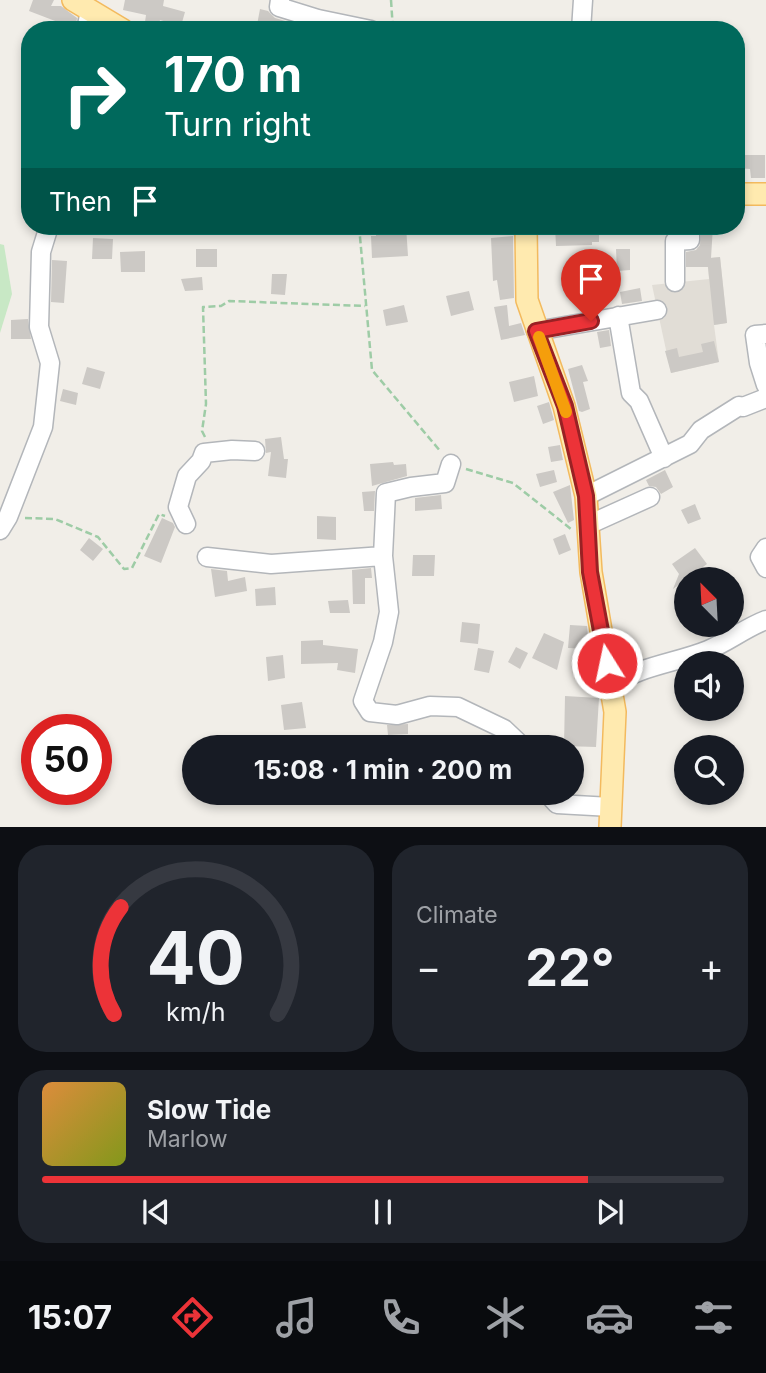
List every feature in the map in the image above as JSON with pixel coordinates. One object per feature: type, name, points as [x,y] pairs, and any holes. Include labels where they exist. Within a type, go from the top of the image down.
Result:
[{"type":"main road","points":[[83,14],[100,21]]},
{"type":"main road","points":[[745,194],[766,194]]},
{"type":"main road","points":[[526,235],[527,300],[565,406],[586,496],[590,572],[615,712],[611,817]]},
{"type":"street","points":[[280,0],[279,7],[327,21]]},
{"type":"street","points":[[581,21],[583,0]]},
{"type":"street","points":[[4,524],[43,427],[50,363],[39,327],[41,252],[46,235]]},
{"type":"street","points":[[675,282],[675,242],[690,240],[690,235]]},
{"type":"street","points":[[536,331],[657,310]]},
{"type":"street","points":[[618,316],[631,393],[639,401],[664,458]]},
{"type":"street","points":[[766,334],[755,335],[759,363],[766,385]]},
{"type":"street","points":[[586,496],[690,444],[701,430],[739,406],[766,398]]},
{"type":"street","points":[[186,524],[178,508],[187,476],[201,461],[204,453],[255,451]]},
{"type":"street","points":[[451,464],[445,483],[386,493],[383,556],[389,612],[383,642],[363,701],[370,712],[397,715],[430,706],[458,707],[504,729],[510,735]]},
{"type":"street","points":[[588,530],[650,497]]},
{"type":"street","points":[[766,548],[760,556],[766,568]]},
{"type":"street","points":[[207,557],[271,564],[383,556]]},
{"type":"street","points":[[611,686],[627,674],[672,663],[711,649],[766,620]]},
{"type":"street","points":[[561,805],[611,817]]},
{"type":"path","points":[[391,0],[392,21]]},
{"type":"path","points":[[360,235],[372,370],[451,464],[513,483],[575,532],[588,530]]},
{"type":"path","points":[[204,453],[206,438],[202,431],[206,404],[203,307],[220,306],[229,301],[366,307]]},
{"type":"path","points":[[4,524],[55,519],[98,537],[124,569],[132,568],[159,514],[186,524]]},
{"type":"shaded area","points":[[720,257],[727,323],[714,325],[719,362],[671,373],[652,285],[709,279],[707,258]]},
{"type":"green space","points":[[0,244],[4,245],[12,294],[0,333]]},
{"type":"building","points":[[33,0],[54,0],[51,6],[61,6],[77,18],[76,21],[55,21],[29,11]]},
{"type":"building","points":[[125,0],[164,0],[163,6],[185,12],[182,21],[145,21],[146,15],[123,10]]},
{"type":"building","points":[[260,9],[285,21],[258,21]]},
{"type":"building","points":[[745,155],[765,155],[765,178],[751,178],[750,169],[745,169]]},
{"type":"building","points":[[407,235],[408,256],[372,258],[371,236]]},
{"type":"building","points":[[555,235],[599,235],[599,242],[592,242],[592,245],[556,246]]},
{"type":"building","points":[[701,235],[712,235],[711,258],[720,257],[727,323],[714,325],[708,267],[686,267],[686,252],[696,250],[700,245]]},
{"type":"building","points":[[513,236],[514,298],[500,300],[497,280],[493,281],[491,238]]},
{"type":"building","points":[[93,238],[113,239],[112,259],[92,259]]},
{"type":"building","points":[[196,249],[217,249],[217,267],[196,267]]},
{"type":"building","points":[[616,249],[630,249],[630,270],[617,271]]},
{"type":"building","points":[[145,251],[145,272],[121,272],[120,252]]},
{"type":"building","points":[[52,260],[67,261],[64,303],[51,302]]},
{"type":"building","points":[[272,274],[287,274],[285,295],[271,294]]},
{"type":"building","points":[[202,277],[203,290],[185,291],[181,279]]},
{"type":"building","points":[[640,288],[642,301],[622,304],[620,292]]},
{"type":"building","points":[[469,291],[474,310],[451,316],[446,296]]},
{"type":"building","points":[[404,305],[408,322],[386,326],[383,310]]},
{"type":"building","points":[[507,305],[509,326],[521,323],[525,335],[501,340],[494,307]]},
{"type":"building","points":[[28,319],[31,339],[11,339],[11,320]]},
{"type":"building","points":[[609,330],[611,346],[600,348],[597,332]]},
{"type":"building","points":[[714,341],[719,362],[671,373],[665,351],[677,348],[679,357],[703,352],[701,344]]},
{"type":"building","points":[[582,365],[588,381],[583,382],[590,409],[582,412],[579,411],[568,369]]},
{"type":"building","points":[[87,367],[105,372],[100,389],[82,384]]},
{"type":"building","points":[[534,376],[538,396],[514,402],[509,382]]},
{"type":"building","points":[[63,389],[78,393],[76,405],[60,401]]},
{"type":"building","points":[[549,402],[554,420],[543,424],[537,406]]},
{"type":"building","points":[[281,437],[284,459],[288,459],[286,478],[268,476],[271,452],[266,453],[265,439]]},
{"type":"building","points":[[560,445],[563,460],[551,462],[548,447]]},
{"type":"building","points":[[393,462],[394,465],[406,464],[407,476],[372,486],[370,464]]},
{"type":"building","points":[[554,470],[557,482],[540,487],[536,474]]},
{"type":"building","points":[[665,470],[673,487],[661,494],[656,487],[649,486],[646,480]]},
{"type":"building","points":[[570,485],[574,520],[568,523],[553,492]]},
{"type":"building","points":[[375,491],[374,511],[364,511],[362,492]]},
{"type":"building","points":[[441,495],[442,509],[415,511],[415,498]]},
{"type":"building","points":[[695,504],[701,519],[688,524],[681,510]]},
{"type":"building","points":[[317,516],[336,517],[336,540],[317,539]]},
{"type":"building","points":[[162,518],[173,523],[175,527],[161,563],[144,556]]},
{"type":"building","points":[[565,534],[571,550],[559,555],[553,539]]},
{"type":"building","points":[[89,538],[103,549],[93,561],[80,550]]},
{"type":"building","points":[[695,548],[707,564],[703,567],[674,567],[672,564]]},
{"type":"building","points":[[413,555],[435,555],[434,576],[412,576]]},
{"type":"building","points":[[371,568],[372,578],[365,578],[365,604],[353,604],[352,570]]},
{"type":"building","points":[[211,569],[227,571],[228,581],[245,577],[247,591],[215,597]]},
{"type":"building","points":[[275,587],[276,605],[256,606],[255,589]]},
{"type":"building","points":[[348,600],[350,613],[330,613],[328,601]]},
{"type":"building","points":[[462,622],[480,624],[478,644],[460,642]]},
{"type":"building","points":[[570,625],[587,626],[589,649],[568,648]]},
{"type":"building","points":[[544,633],[564,642],[557,670],[532,658]]},
{"type":"building","points":[[323,640],[323,645],[358,649],[355,673],[337,670],[338,663],[301,664],[301,641]]},
{"type":"building","points":[[516,647],[528,653],[520,669],[508,662]]},
{"type":"building","points":[[478,648],[494,651],[489,673],[474,670]]},
{"type":"building","points":[[283,655],[285,678],[268,681],[266,657]]},
{"type":"building","points":[[565,696],[599,698],[596,747],[584,747],[584,735],[564,735]]},
{"type":"building","points":[[302,702],[306,728],[284,730],[281,705]]},
{"type":"building","points":[[408,724],[408,734],[388,735],[387,725]]},
{"type":"slow traffic","points":[[539,337],[566,412]]},
{"type":"route","points":[[591,321],[536,331],[565,406],[586,496],[590,572],[607,663]]}]
